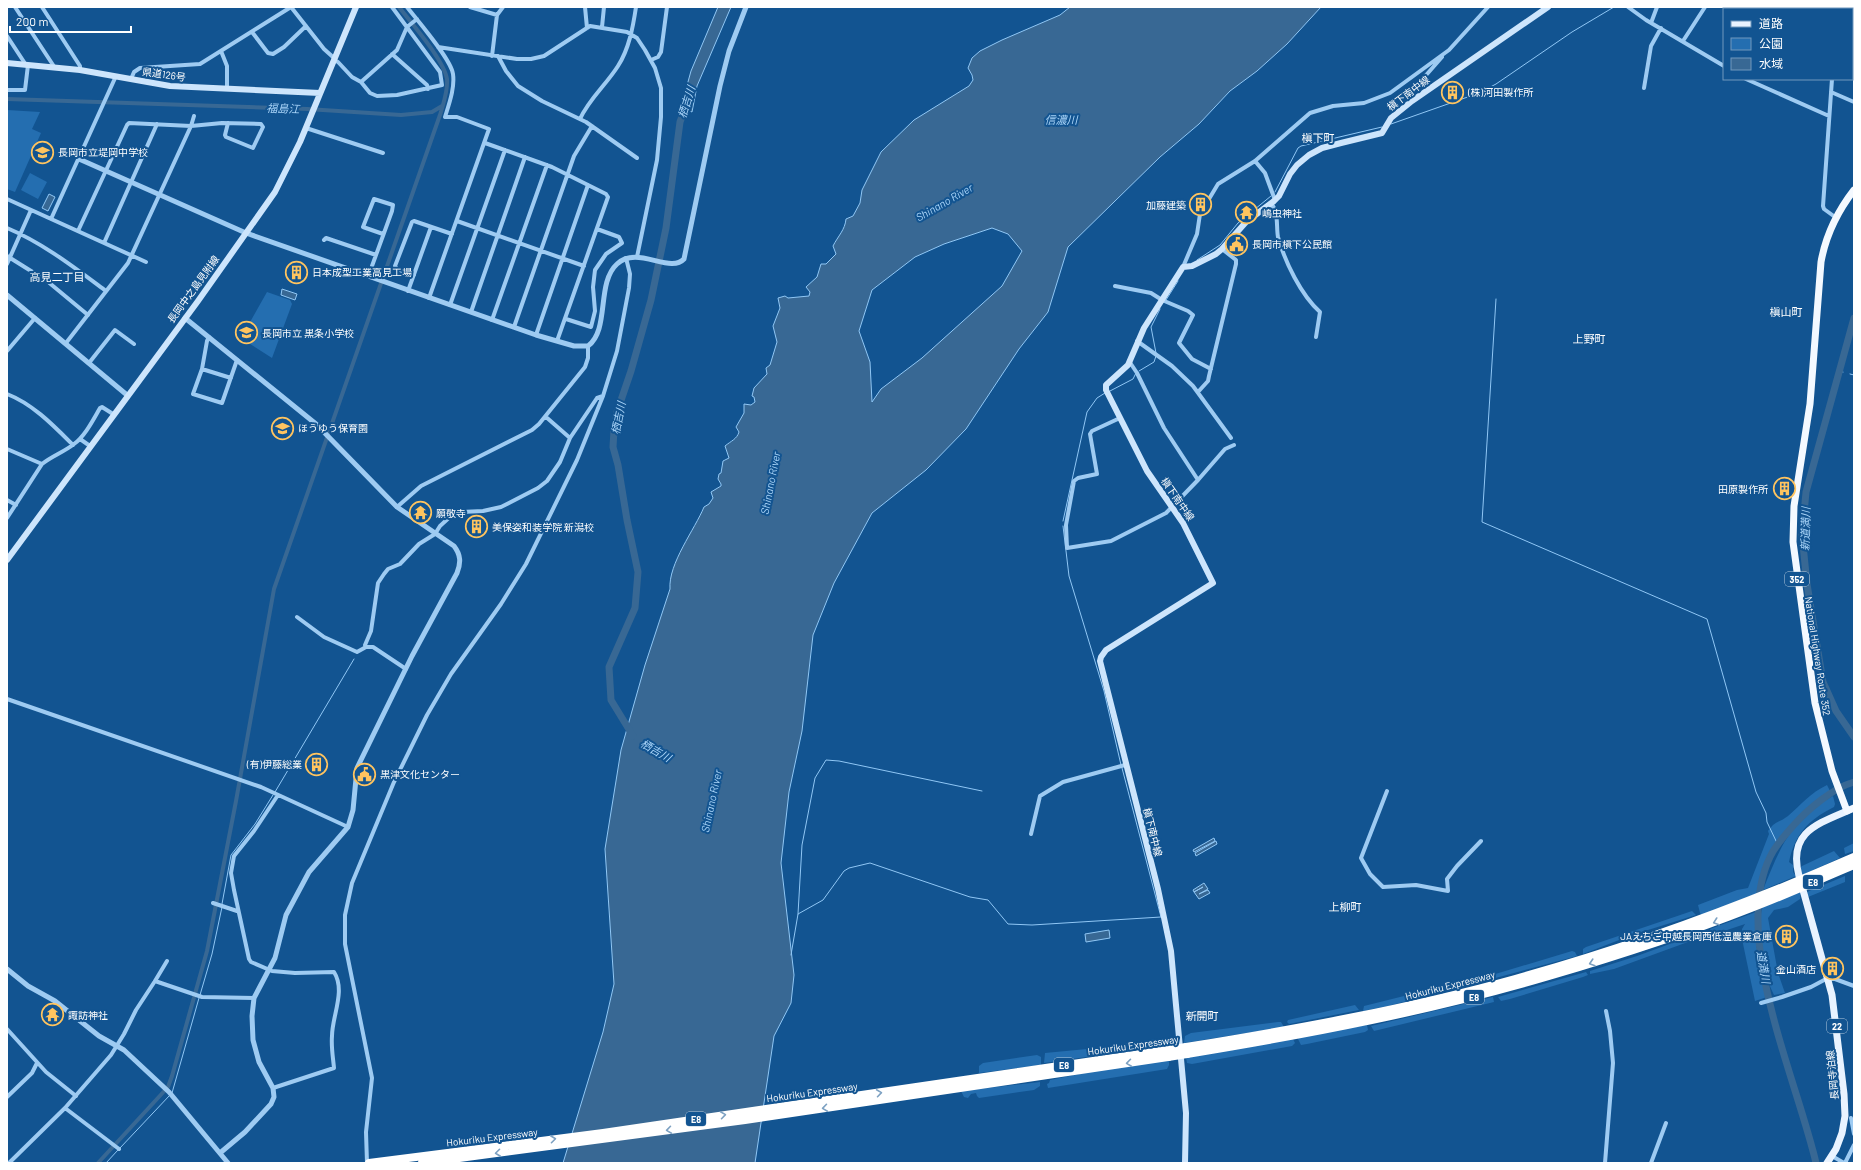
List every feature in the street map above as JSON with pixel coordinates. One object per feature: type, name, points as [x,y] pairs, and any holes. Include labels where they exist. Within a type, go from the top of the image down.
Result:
[{"type":"highway","name":"National Highway Route 352","points":[[1851,810],[1843,799],[1823,741],[1810,681],[1793,537],[1794,506],[1810,404],[1820,271],[1826,240],[1835,217],[1854,190]]},
{"type":"highway","name":"Hokuriku Expressway","points":[[368,1163],[960,1084],[1333,1029],[1474,997],[1584,966],[1751,905],[1854,857]]},
{"type":"highway","name":"Hokuriku Expressway","points":[[1772,896],[1854,865]]},
{"type":"highway","name":"Hokuriku Expressway","points":[[422,1163],[737,1121],[960,1084]]},
{"type":"main road","name":"長岡中之島見附線","points":[[7,560],[185,318],[278,187],[292,161],[356,7]]},
{"type":"main road","name":"槇下南中線","points":[[1185,1163],[1186,1113],[1171,951],[1158,889],[1125,765],[1101,666],[1101,657],[1106,650],[1213,583],[1187,529],[1147,471],[1106,387],[1110,380],[1125,368],[1144,328],[1183,267],[1192,266],[1216,254],[1222,249],[1246,222],[1279,196],[1290,174],[1297,165],[1309,155],[1322,148],[1382,134],[1391,118],[1412,101],[1548,7]]},
{"type":"main road","name":"県道126号","points":[[7,63],[80,70],[170,86],[226,90],[320,93]]},
{"type":"main road","points":[[1799,876],[1796,853],[1797,846],[1803,836],[1817,824],[1851,810]]},
{"type":"main road","name":"長岡寺泊線","points":[[1803,890],[1829,980],[1836,1017],[1844,1094],[1850,1117],[1832,1156],[1827,1163]]},
{"type":"street","points":[[16,7],[55,68]]},
{"type":"street","points":[[42,7],[80,66],[80,70]]},
{"type":"street","points":[[131,79],[134,72],[140,68],[196,65],[208,60],[291,7],[324,49],[352,77],[361,82],[370,93],[379,96],[428,89],[442,85],[440,72],[408,26],[392,7]]},
{"type":"street","points":[[407,7],[438,48],[453,74],[452,92],[445,117],[457,117],[489,128],[485,143],[429,298]]},
{"type":"street","points":[[470,7],[497,15]]},
{"type":"street","points":[[585,7],[587,28]]},
{"type":"street","points":[[602,27],[604,7]]},
{"type":"street","points":[[580,119],[586,106],[619,65],[631,34],[636,7]]},
{"type":"street","points":[[651,60],[658,56],[661,52],[667,7]]},
{"type":"street","points":[[79,159],[246,233],[557,342],[574,346],[588,346],[593,342],[601,318],[606,282],[609,273],[617,264],[626,258],[639,257],[672,264],[678,264],[684,259],[716,103],[730,51],[746,7]]},
{"type":"street","points":[[1412,101],[1413,90],[1443,55],[1469,30],[1488,7]]},
{"type":"street","points":[[1628,7],[1651,23],[1723,65]]},
{"type":"street","points":[[1651,23],[1658,7]]},
{"type":"street","points":[[1683,41],[1705,7]]},
{"type":"street","points":[[492,56],[497,15],[501,8]]},
{"type":"street","points":[[361,82],[400,45],[408,26],[416,20]]},
{"type":"street","points":[[252,32],[268,53],[273,54],[284,48],[306,26]]},
{"type":"street","points":[[438,48],[525,60],[537,58],[556,48],[587,28],[602,27],[631,34],[642,44],[659,78],[662,94],[657,160],[639,257]]},
{"type":"street","points":[[1644,88],[1651,46],[1661,28]]},
{"type":"street","points":[[7,36],[27,65],[25,90],[7,90]]},
{"type":"street","points":[[221,51],[227,66],[226,90]]},
{"type":"street","points":[[392,54],[427,85],[428,89]]},
{"type":"street","points":[[1183,267],[1197,234],[1200,214],[1216,186],[1222,181],[1254,162],[1310,113],[1333,106],[1364,103],[1379,98],[1443,55]]},
{"type":"street","points":[[498,56],[509,76],[518,86],[542,101],[592,126],[637,158]]},
{"type":"street","points":[[51,219],[107,99],[116,76]]},
{"type":"street","points":[[1748,80],[1829,116]]},
{"type":"street","points":[[1832,80],[1823,206],[1824,209],[1835,217]]},
{"type":"street","points":[[1831,92],[1854,102]]},
{"type":"street","points":[[66,343],[128,263],[191,126],[194,116]]},
{"type":"street","points":[[78,232],[105,171],[129,123],[191,126],[228,123],[261,124],[263,127],[253,148],[226,137],[225,135],[228,123]]},
{"type":"street","points":[[104,243],[157,124]]},
{"type":"street","points":[[514,327],[574,156],[592,126]]},
{"type":"street","points":[[306,128],[383,153]]},
{"type":"street","points":[[485,143],[568,174],[606,194],[608,197],[557,342]]},
{"type":"street","points":[[450,305],[505,150]]},
{"type":"street","points":[[471,312],[525,157]]},
{"type":"street","points":[[1254,162],[1265,173],[1273,202],[1278,235],[1284,255],[1307,299],[1320,312],[1316,336]]},
{"type":"street","points":[[492,320],[547,165]]},
{"type":"street","points":[[536,335],[588,185]]},
{"type":"street","points":[[368,277],[376,255],[393,205],[374,199],[363,227],[383,234]]},
{"type":"street","points":[[7,200],[146,262]]},
{"type":"street","points":[[7,264],[9,256],[31,210]]},
{"type":"street","points":[[457,221],[584,266]]},
{"type":"street","points":[[414,275],[397,269],[395,265],[412,222],[452,234]]},
{"type":"street","points":[[408,291],[431,227]]},
{"type":"street","points":[[7,228],[20,233],[66,261],[106,291]]},
{"type":"street","points":[[566,319],[591,327],[595,311],[593,287],[595,270],[606,254],[622,243],[619,237],[597,229]]},
{"type":"street","points":[[324,240],[326,238],[376,255]]},
{"type":"street","points":[[1198,392],[1208,381],[1236,264],[1236,260],[1222,249]]},
{"type":"street","points":[[9,256],[47,281],[88,315]]},
{"type":"street","points":[[368,1163],[366,1140],[372,1078],[345,944],[345,915],[352,883],[410,748],[448,679],[501,604],[526,564],[567,482],[602,396],[617,351],[628,298],[630,274],[626,258]]},
{"type":"street","points":[[1115,286],[1147,292],[1188,311],[1193,315],[1179,342],[1192,359],[1211,369]]},
{"type":"street","points":[[7,295],[127,395]]},
{"type":"street","points":[[7,351],[35,318]]},
{"type":"street","points":[[185,318],[316,424],[397,507],[457,550],[460,560],[459,567],[406,668],[357,768],[352,810],[348,827],[309,872],[286,915],[276,954],[254,998],[252,1016],[253,1040],[259,1062],[273,1088],[274,1098],[265,1112],[220,1153]]},
{"type":"street","points":[[89,363],[115,330],[134,344]]},
{"type":"street","points":[[209,338],[207,341],[202,369],[193,394],[222,403],[238,360]]},
{"type":"street","points":[[1137,341],[1172,366],[1198,392],[1231,438]]},
{"type":"street","points":[[397,507],[421,486],[532,430],[546,417],[585,367],[588,358],[588,346]]},
{"type":"street","points":[[1129,360],[1138,373],[1164,428],[1198,480]]},
{"type":"street","points":[[202,369],[231,378]]},
{"type":"street","points":[[7,394],[16,397],[35,410],[73,445]]},
{"type":"street","points":[[366,648],[371,631],[378,583],[388,570],[400,564],[419,544],[435,534],[445,520],[456,513],[495,509],[538,488],[547,481],[556,470],[570,438],[597,398],[602,396]]},
{"type":"street","points":[[7,518],[42,464],[80,439],[100,408],[102,407],[114,414]]},
{"type":"street","points":[[546,417],[570,438]]},
{"type":"street","points":[[1120,418],[1092,431],[1090,434],[1097,474],[1078,478],[1074,481],[1066,525],[1067,548],[1107,542],[1118,538],[1166,512],[1198,480],[1225,449],[1234,445]]},
{"type":"street","points":[[80,439],[90,446]]},
{"type":"street","points":[[7,449],[42,464]]},
{"type":"street","points":[[7,500],[16,505]]},
{"type":"street","points":[[297,617],[324,636],[357,652],[373,647],[406,668]]},
{"type":"street","points":[[7,698],[261,787],[348,827]]},
{"type":"street","points":[[1031,834],[1040,796],[1063,782],[1125,765]]},
{"type":"street","points":[[1387,791],[1361,858],[1370,874],[1383,887],[1416,885],[1448,891],[1447,879],[1457,866],[1482,841]]},
{"type":"street","points":[[273,1088],[334,1068],[332,1037],[339,994],[334,972],[269,970],[251,962],[237,911],[231,873],[234,856],[278,795]]},
{"type":"street","points":[[213,903],[237,911]]},
{"type":"street","points":[[9,1163],[65,1108],[117,1046],[136,1010],[166,961]]},
{"type":"street","points":[[7,969],[28,986],[56,1001],[99,1036],[124,1050],[167,1090],[228,1163]]},
{"type":"street","points":[[1761,1002],[1782,997],[1811,987],[1826,979],[1835,979],[1854,986]]},
{"type":"street","points":[[155,981],[202,997],[254,998]]},
{"type":"street","points":[[1604,1163],[1613,1063],[1610,1031],[1606,1011]]},
{"type":"street","points":[[7,1028],[53,1079],[76,1096]]},
{"type":"street","points":[[7,1097],[32,1073],[37,1063]]},
{"type":"street","points":[[65,1108],[119,1149]]},
{"type":"street","points":[[1850,1117],[1854,1134]]},
{"type":"street","points":[[1651,1163],[1666,1123]]},
{"type":"street","points":[[1832,1156],[1845,1163],[1854,1145]]},
{"type":"green space","points":[[7,110],[40,112],[32,129],[41,133],[15,192],[7,189]]},
{"type":"green space","points":[[30,173],[47,182],[38,199],[21,190]]},
{"type":"green space","points":[[267,292],[290,300],[292,304],[272,358],[241,338]]},
{"type":"green space","points":[[1827,785],[1831,793],[1822,798],[1796,820],[1774,845],[1765,863],[1758,893],[1702,915],[1698,905],[1737,890],[1748,888],[1769,834],[1768,831],[1771,827],[1788,816],[1811,795]]},
{"type":"green space","points":[[1833,796],[1835,804],[1834,807],[1810,823],[1795,843],[1789,862],[1793,865],[1793,872],[1796,876],[1763,890],[1775,861],[1797,824],[1807,814]]},
{"type":"green space","points":[[1854,843],[1854,851],[1845,854],[1844,848]]},
{"type":"green space","points":[[1834,851],[1840,858],[1802,875],[1800,868],[1802,866]]},
{"type":"green space","points":[[1845,876],[1845,882],[1808,897],[1806,893],[1809,891]]},
{"type":"green space","points":[[1801,891],[1800,899],[1788,907],[1774,910],[1768,918],[1778,973],[1785,993],[1774,995],[1769,985],[1761,951],[1760,928],[1763,905]]},
{"type":"green space","points":[[1692,911],[1696,915],[1632,935],[1583,954],[1583,949],[1586,947]]},
{"type":"green space","points":[[1756,912],[1756,944],[1767,997],[1755,1001],[1742,939],[1742,929],[1745,924],[1712,935],[1710,929]]},
{"type":"green space","points":[[1705,931],[1707,935],[1614,969],[1590,974],[1590,971],[1637,956]]},
{"type":"green space","points":[[1572,951],[1575,952],[1577,956],[1488,980],[1492,975]]},
{"type":"green space","points":[[1586,972],[1588,975],[1583,977],[1510,999],[1501,1001],[1498,997]]},
{"type":"green space","points":[[1476,978],[1483,981],[1388,1006],[1363,1011],[1364,1006]]},
{"type":"green space","points":[[1493,997],[1494,1002],[1374,1031],[1371,1026]]},
{"type":"green space","points":[[1355,1005],[1359,1010],[1289,1024],[1287,1022],[1288,1020]]},
{"type":"green space","points":[[1281,1022],[1284,1027],[1184,1043],[1185,1036],[1191,1033]]},
{"type":"green space","points":[[1367,1025],[1368,1030],[1365,1032],[1307,1044],[1301,1045],[1297,1037]]},
{"type":"green space","points":[[1165,1038],[1170,1042],[1170,1045],[1044,1063],[1045,1053],[1087,1049]]},
{"type":"green space","points":[[1293,1039],[1295,1043],[1292,1046],[1192,1064],[1187,1063],[1186,1057]]},
{"type":"green space","points":[[1037,1055],[1041,1057],[1041,1065],[979,1073],[979,1066],[983,1063]]},
{"type":"green space","points":[[1169,1060],[1167,1069],[1048,1088],[1047,1084],[1050,1080],[1104,1069]]},
{"type":"green space","points":[[1040,1082],[1040,1086],[1034,1090],[979,1098],[976,1093],[971,1094],[968,1098],[964,1097],[961,1091]]},
{"type":"water","points":[[718,7],[731,7],[697,86],[692,112],[681,107],[691,71]]},
{"type":"water","name":"信濃川","points":[[1070,7],[1321,7],[1287,44],[1257,71],[1230,91],[1199,124],[1160,157],[1068,247],[1048,312],[1019,349],[966,429],[926,470],[872,513],[834,583],[813,635],[802,731],[789,792],[781,863],[794,975],[791,1003],[774,1036],[755,1163],[563,1163],[603,1032],[614,984],[605,849],[621,750],[645,665],[670,589],[673,569],[704,507],[709,504],[713,498],[711,492],[721,486],[718,479],[719,474],[721,473],[723,461],[729,458],[725,446],[735,438],[739,432],[736,427],[744,413],[744,404],[751,405],[755,402],[754,397],[752,396],[754,388],[767,374],[766,368],[770,365],[777,342],[773,326],[780,308],[778,298],[785,296],[788,298],[809,296],[810,292],[806,287],[817,277],[821,264],[826,264],[836,254],[833,246],[843,230],[846,219],[853,216],[860,203],[862,190],[881,152],[914,120],[969,86],[973,80],[968,68],[972,58],[980,51],[1002,40],[1060,15]],"holes":[[[992,228],[1008,234],[1022,251],[1002,286],[922,358],[881,389],[872,402],[870,362],[859,331],[872,290],[915,257],[944,244]]]},
{"type":"water","points":[[49,194],[55,197],[48,211],[42,208]]},
{"type":"water","points":[[282,289],[297,294],[295,300],[281,295]]},
{"type":"water","points":[[1214,838],[1215,841],[1194,852],[1193,850]]},
{"type":"water","points":[[1216,841],[1217,844],[1196,856],[1195,853]]},
{"type":"water","points":[[1204,883],[1208,889],[1199,894],[1208,890],[1210,893],[1199,899],[1193,890]]},
{"type":"water","points":[[1109,930],[1110,938],[1086,942],[1085,934]]},
{"type":"waterway","points":[[98,1163],[168,1087],[172,1076],[207,951],[236,801],[274,589],[441,112],[447,83],[445,71],[427,42],[399,7]]},
{"type":"waterway","points":[[1391,124],[1479,93],[1496,84],[1572,32],[1614,7]]},
{"type":"waterway","name":"福島江","points":[[7,99],[307,109],[401,115],[432,112],[442,106]]},
{"type":"waterway","name":"栖吉川","points":[[633,736],[611,700],[609,667],[635,608],[638,572],[627,520],[618,465],[613,447],[614,430],[617,412],[631,371],[651,300],[666,228],[680,122],[688,100]]},
{"type":"waterway","points":[[1275,192],[1298,148],[1301,146],[1382,127]]},
{"type":"waterway","points":[[1197,260],[1220,245],[1238,223],[1271,196]]},
{"type":"waterway","points":[[1166,300],[1178,281]]},
{"type":"waterway","points":[[1496,299],[1482,522],[1707,619],[1756,792],[1766,813],[1767,822],[1778,845]]},
{"type":"waterway","points":[[1156,353],[1151,327],[1160,309]]},
{"type":"waterway","name":"新道満川","points":[[1854,318],[1806,492],[1802,535],[1807,584],[1823,682],[1836,711],[1854,737]]},
{"type":"waterway","points":[[1139,371],[1154,362],[1156,356]]},
{"type":"waterway","name":"新道満川","points":[[1839,371],[1843,372]]},
{"type":"waterway","points":[[1110,391],[1133,379],[1136,373]]},
{"type":"waterway","points":[[1850,374],[1854,375]]},
{"type":"waterway","points":[[1063,521],[1087,412],[1097,398],[1105,393]]},
{"type":"waterway","points":[[1063,526],[1069,576],[1104,691],[1121,765]]},
{"type":"waterway","points":[[275,792],[354,659]]},
{"type":"waterway","points":[[798,914],[802,845],[815,778],[826,760],[839,761],[982,791]]},
{"type":"waterway","points":[[791,955],[798,914],[823,900],[844,871],[849,868],[870,863],[970,897],[988,900],[1008,924],[1032,925],[1161,917],[1122,768]]},
{"type":"waterway","name":"道満川","points":[[1816,1163],[1771,1009],[1762,968],[1758,927],[1760,890],[1772,853],[1799,819],[1829,794],[1854,782]]},
{"type":"waterway","points":[[222,904],[231,855],[255,824],[273,795]]},
{"type":"waterway","points":[[200,995],[212,954],[222,907]]},
{"type":"waterway","points":[[172,1093],[199,998]]},
{"type":"waterway","points":[[120,1148],[170,1095]]},
{"type":"waterway","points":[[106,1163],[118,1150]]},
{"type":"place","name":"(株)河田製作所","points":[[1453,92]]},
{"type":"place","name":"長岡市立堤岡中学校","points":[[43,152]]},
{"type":"place","name":"加藤建築","points":[[1201,205]]},
{"type":"place","name":"嶋虫神社","points":[[1247,213]]},
{"type":"place","name":"長岡市槇下公民館","points":[[1236,244]]},
{"type":"place","name":"日本成型工業高見工場","points":[[296,272]]},
{"type":"place","name":"長岡市立 黒条小学校","points":[[247,333]]},
{"type":"place","name":"ほうゆう保育園","points":[[283,428]]},
{"type":"place","name":"田原製作所","points":[[1784,489]]},
{"type":"place","name":"願敬寺","points":[[420,513]]},
{"type":"place","name":"美保姿和装学院 新潟校","points":[[477,527]]},
{"type":"place","name":"(有)伊藤総業","points":[[317,764]]},
{"type":"place","name":"黒津文化センター","points":[[364,774]]},
{"type":"place","name":"JAえちご中越長岡西低温農業倉庫","points":[[1787,936]]},
{"type":"place","name":"金山酒店","points":[[1832,969]]},
{"type":"place","name":"諏訪神社","points":[[52,1015]]},
{"type":"district","name":"槇下町","points":[[1318,137]]},
{"type":"district","name":"高見二丁目","points":[[57,276]]},
{"type":"district","name":"槇山町","points":[[1786,311]]},
{"type":"district","name":"上野町","points":[[1589,338]]},
{"type":"district","name":"上柳町","points":[[1345,906]]},
{"type":"district","name":"新開町","points":[[1202,1015]]},
{"type":"water label","name":"Shinano River","points":[[944,202]]},
{"type":"water label","name":"Shinano River","points":[[770,483]]},
{"type":"water label","name":"Shinano River","points":[[711,801]]}]
